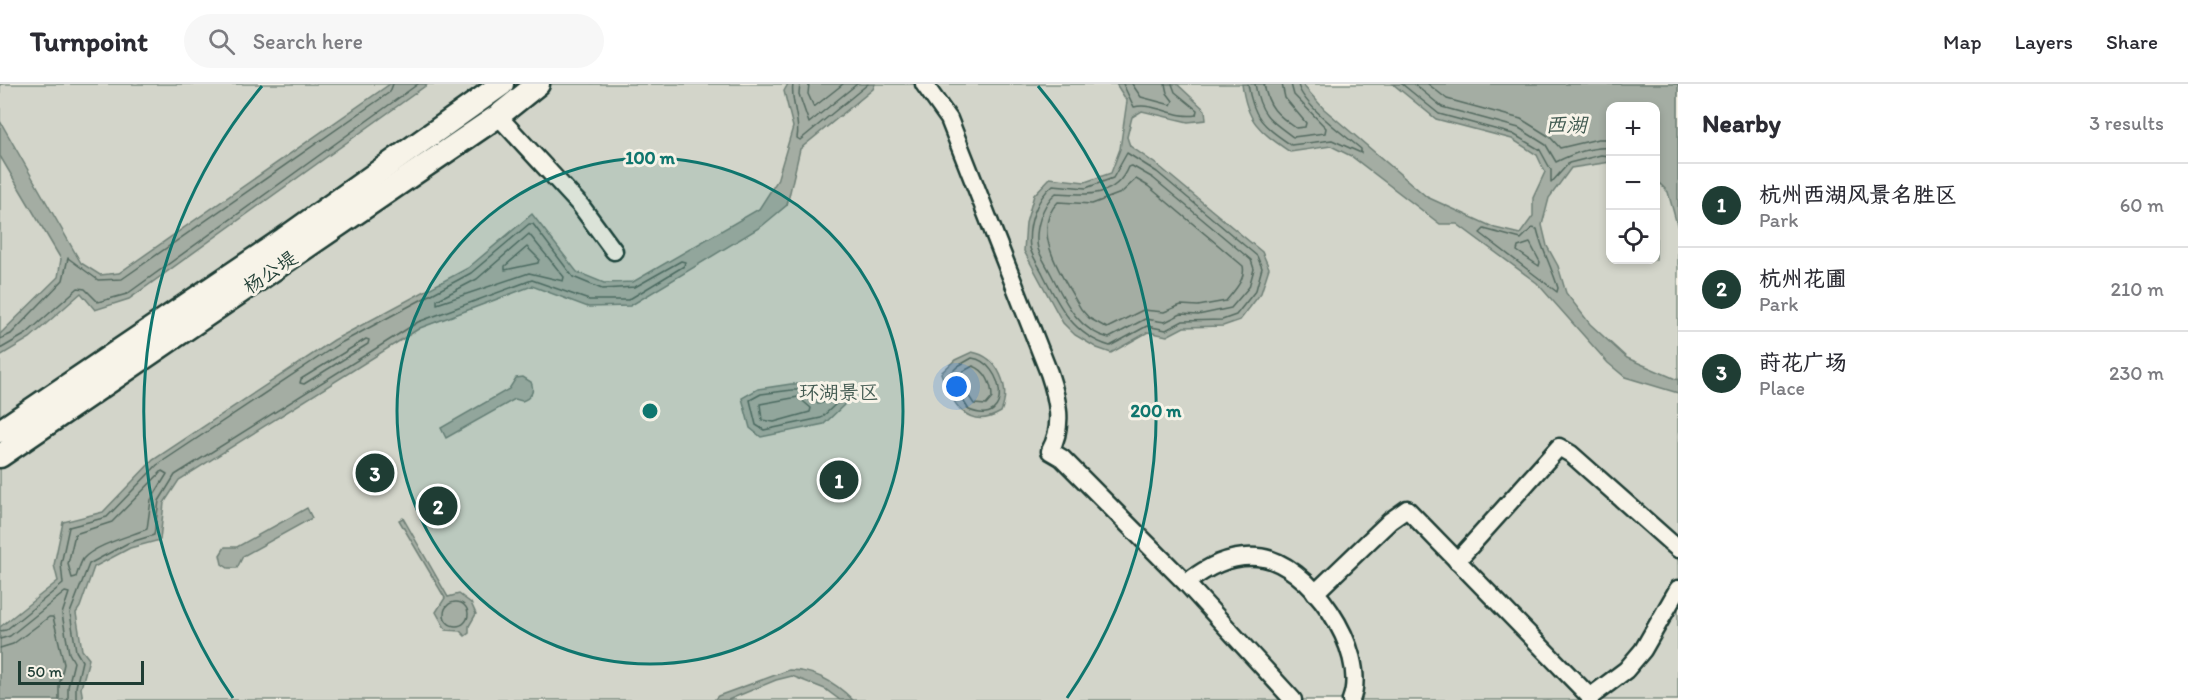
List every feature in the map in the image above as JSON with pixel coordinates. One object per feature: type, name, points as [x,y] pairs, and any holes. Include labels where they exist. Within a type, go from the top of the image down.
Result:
[{"type":"main road","name":"杨公堤","points":[[0,431],[294,232],[502,84]]},
{"type":"main road","name":"杨公堤","points":[[0,456],[498,116],[538,84]]},
{"type":"street","points":[[924,84],[950,119],[1049,373],[1058,410],[1058,436],[1050,451],[1062,458],[1186,583],[1293,700]]},
{"type":"street","points":[[498,116],[581,206],[615,251]]},
{"type":"street","points":[[1457,561],[1559,447],[1571,454],[1678,549]]},
{"type":"street","points":[[1315,593],[1390,521],[1407,510],[1590,698],[1626,670],[1643,650],[1678,589]]},
{"type":"street","points":[[1186,583],[1217,563],[1259,557],[1280,565],[1305,582],[1329,608],[1347,639],[1355,669],[1356,689],[1351,700]]},
{"type":"green space","name":"环湖景区","points":[[0,84],[1678,84],[1678,700],[0,700]]},
{"type":"water","points":[[390,84],[428,84],[129,299],[95,310],[81,293],[30,338],[0,356],[0,334],[58,277],[61,259],[0,156],[0,121],[81,263],[100,275],[119,273]]},
{"type":"water","points":[[788,84],[875,84],[873,89],[800,149],[787,205],[762,226],[630,306],[588,307],[532,286],[420,328],[179,480],[164,503],[160,540],[130,548],[94,567],[76,613],[82,650],[89,659],[81,688],[83,700],[0,700],[0,627],[58,581],[54,565],[63,522],[103,512],[153,460],[334,340],[468,268],[532,214],[577,272],[604,283],[633,282],[759,209],[777,181],[793,127],[784,91]]},
{"type":"water","points":[[1116,84],[1177,84],[1205,110],[1206,120],[1188,122],[1142,111],[1132,117],[1127,137],[1130,146],[1160,167],[1262,252],[1269,268],[1261,293],[1240,320],[1223,326],[1184,327],[1167,336],[1148,332],[1111,353],[1075,335],[1063,323],[1024,251],[1026,223],[1034,195],[1050,178],[1085,182],[1111,173],[1120,149],[1127,101]]},
{"type":"water","name":"西湖","points":[[1242,84],[1302,84],[1324,109],[1427,197],[1495,228],[1520,234],[1533,216],[1533,198],[1545,172],[1537,155],[1512,139],[1436,119],[1393,84],[1678,84],[1678,228],[1668,192],[1660,184],[1660,102],[1606,102],[1606,163],[1571,168],[1549,198],[1542,225],[1547,246],[1558,266],[1566,293],[1590,324],[1627,358],[1678,380],[1678,393],[1625,377],[1608,363],[1537,283],[1457,224],[1440,224],[1351,156],[1331,146],[1290,152],[1257,125],[1251,117]]},
{"type":"water","points":[[972,352],[989,360],[996,367],[1003,384],[1004,403],[1001,412],[989,417],[970,416],[962,411],[950,394],[941,373],[955,360]]},
{"type":"water","points":[[523,377],[531,382],[532,391],[528,398],[522,401],[515,399],[446,438],[441,428],[509,389],[516,378]]},
{"type":"water","points":[[804,384],[820,399],[845,387],[844,405],[824,424],[761,437],[750,428],[742,398],[758,389]]},
{"type":"water","points":[[307,508],[312,518],[243,556],[237,568],[228,568],[222,564],[220,555],[225,547],[237,547]]},
{"type":"water","points":[[403,518],[448,597],[459,594],[471,603],[476,614],[469,626],[469,633],[465,636],[460,631],[446,630],[436,612],[445,598],[399,520]]},
{"type":"water","points":[[789,670],[816,675],[839,688],[853,700],[840,700],[825,689],[792,676],[776,680],[728,700],[714,700],[718,696]]},
{"type":"place","name":"莳花广场","points":[[375,473]]},
{"type":"place","name":"杭州西湖风景名胜区","points":[[839,480]]},
{"type":"place","name":"杭州花圃","points":[[438,506]]}]
